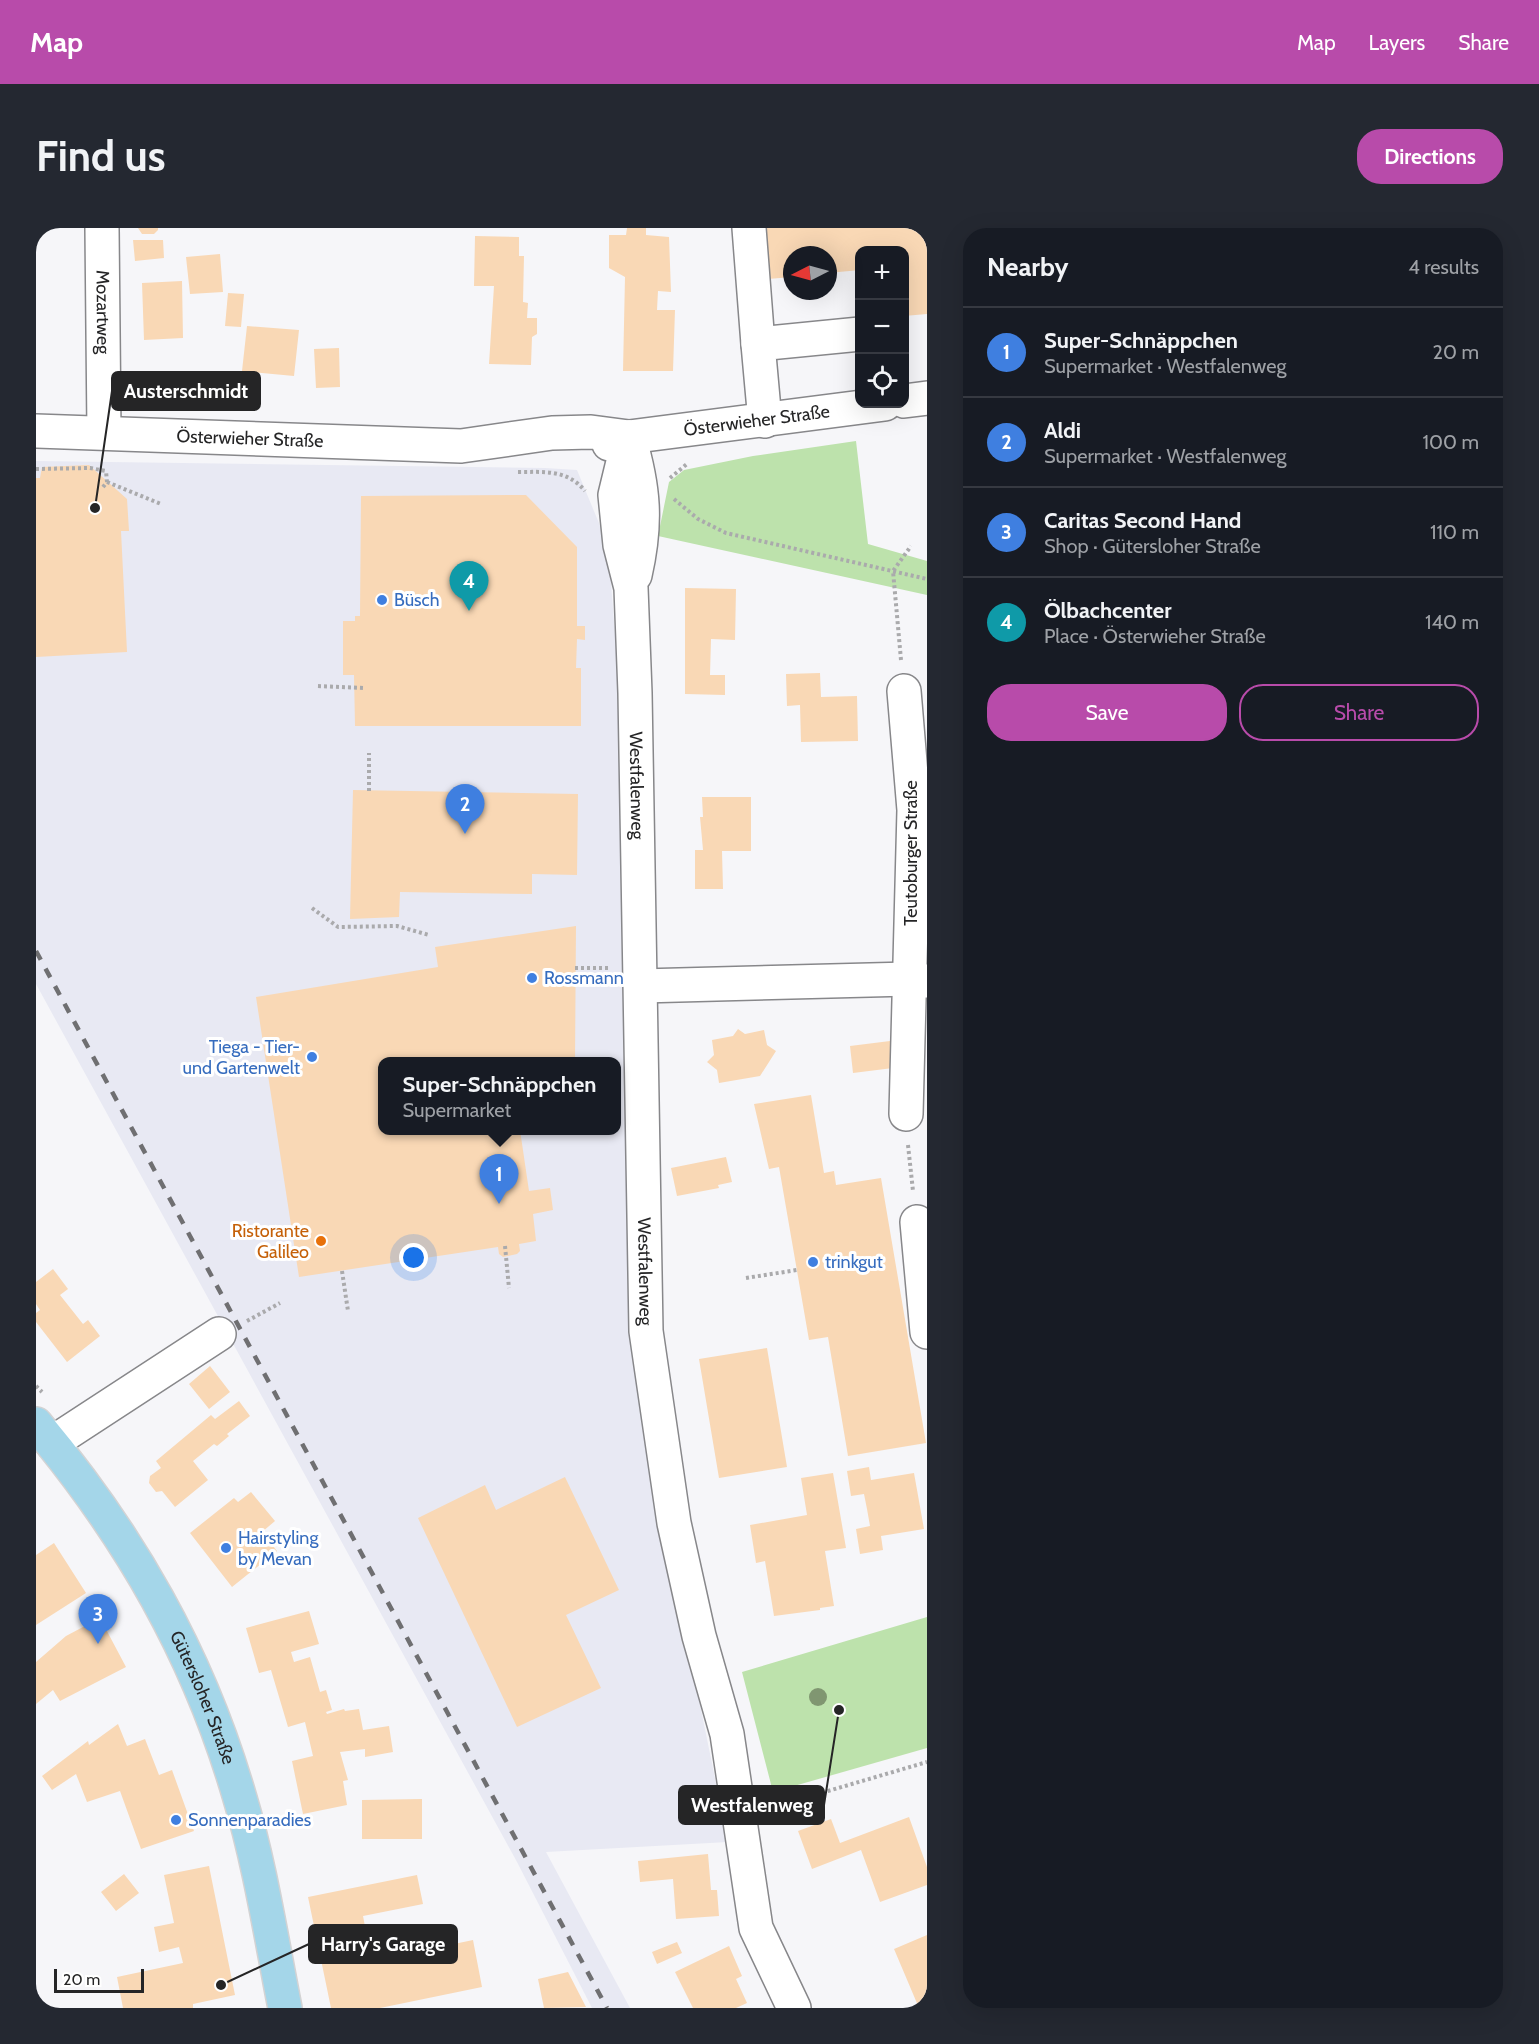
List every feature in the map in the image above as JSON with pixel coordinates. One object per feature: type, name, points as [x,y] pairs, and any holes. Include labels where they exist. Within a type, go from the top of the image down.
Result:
[{"type":"main road","name":"Gütersloher Straße","points":[[44,1434],[130,1549],[174,1627],[211,1713],[240,1797],[285,2008]]},
{"type":"street","name":"Mozartweg","points":[[102,228],[104,433]]},
{"type":"street","points":[[749,228],[765,420]]},
{"type":"street","points":[[758,344],[855,334]]},
{"type":"street","points":[[909,400],[927,398]]},
{"type":"street","name":"Österwieher Straße","points":[[36,431],[465,446],[494,453],[530,455],[590,450],[629,437],[855,408]]},
{"type":"street","name":"Westfalenweg","points":[[629,437],[615,495],[620,545],[632,588],[646,1331],[674,1523],[699,1636],[727,1734],[756,1928],[794,2008]]},
{"type":"street","name":"Teutoburger Straße","points":[[904,691],[914,810],[918,980],[906,1114]]},
{"type":"street","points":[[641,986],[918,980]]},
{"type":"street","points":[[917,1222],[927,1332]]},
{"type":"street","points":[[44,1434],[219,1334]]},
{"type":"path","points":[[36,470],[90,468],[106,471]]},
{"type":"path","points":[[556,473],[576,480],[590,497]]},
{"type":"path","points":[[107,482],[161,504]]},
{"type":"path","points":[[673,498],[698,519],[726,533],[927,579]]},
{"type":"path","points":[[904,691],[893,571],[911,546]]},
{"type":"path","points":[[318,686],[365,688]]},
{"type":"path","points":[[369,753],[369,791]]},
{"type":"path","points":[[312,908],[338,927],[397,926],[429,935]]},
{"type":"path","points":[[906,1114],[917,1222]]},
{"type":"path","points":[[505,1246],[509,1288]]},
{"type":"path","points":[[746,1278],[797,1270]]},
{"type":"path","points":[[342,1271],[348,1311]]},
{"type":"path","points":[[219,1334],[280,1303]]},
{"type":"path","points":[[740,1816],[927,1762]]},
{"type":"shaded area","points":[[36,461],[577,470],[608,545],[623,736],[664,1528],[728,1842],[546,1852],[630,2008],[592,2008],[517,1862],[36,984]]},
{"type":"green space","points":[[856,441],[868,544],[927,561],[927,595],[658,536],[669,482],[684,470],[753,456]]},
{"type":"green space","points":[[927,1617],[927,1748],[773,1792],[742,1672]]},
{"type":"building","points":[[138,228],[158,228],[158,230],[154,234],[142,234]]},
{"type":"building","points":[[627,228],[646,228],[646,235],[669,237],[671,292],[658,291],[657,310],[675,310],[673,371],[623,371],[625,277],[609,268],[609,235],[626,235]]},
{"type":"building","points":[[764,228],[927,228],[927,314],[909,316],[909,246],[855,246],[855,270],[837,272],[837,246],[783,246],[783,278],[768,279]]},
{"type":"building","points":[[475,236],[519,237],[519,256],[524,256],[523,302],[528,303],[527,318],[537,318],[537,334],[532,337],[531,365],[489,364],[494,286],[474,286]]},
{"type":"building","points":[[133,240],[163,240],[164,258],[135,261]]},
{"type":"building","points":[[220,254],[223,292],[190,294],[186,257]]},
{"type":"building","points":[[182,281],[183,338],[144,340],[142,283]]},
{"type":"building","points":[[228,293],[244,294],[241,327],[225,326]]},
{"type":"building","points":[[247,326],[299,330],[294,376],[242,371]]},
{"type":"building","points":[[339,348],[340,387],[316,388],[314,349]]},
{"type":"building","points":[[89,465],[127,499],[129,531],[121,531],[127,652],[36,657],[36,478],[40,478],[42,467]]},
{"type":"building","points":[[526,495],[577,547],[577,626],[585,626],[585,640],[577,639],[576,668],[581,668],[581,726],[355,726],[354,675],[343,675],[343,621],[355,621],[355,616],[360,616],[361,496]]},
{"type":"building","points":[[685,588],[736,589],[735,640],[711,639],[710,675],[725,675],[725,695],[685,694]]},
{"type":"building","points":[[820,673],[821,697],[857,696],[858,741],[801,742],[800,705],[787,706],[786,674]]},
{"type":"building","points":[[353,790],[578,794],[577,875],[532,874],[532,894],[400,892],[399,917],[350,919]]},
{"type":"building","points":[[702,797],[751,797],[751,851],[722,851],[723,889],[695,889],[695,850],[703,850],[700,817],[703,817]]},
{"type":"building","points":[[576,926],[575,1057],[378,1057],[378,1135],[521,1135],[529,1191],[550,1188],[553,1210],[533,1214],[536,1241],[519,1244],[520,1251],[517,1254],[503,1257],[499,1254],[498,1247],[299,1277],[256,997],[438,967],[435,947]]},
{"type":"building","points":[[738,1029],[745,1034],[764,1030],[767,1045],[776,1051],[760,1076],[719,1083],[717,1070],[707,1062],[714,1055],[712,1040],[733,1036]]},
{"type":"building","points":[[890,1041],[893,1068],[853,1073],[850,1046]]},
{"type":"building","points":[[811,1095],[824,1173],[834,1171],[836,1185],[881,1178],[926,1443],[848,1456],[828,1337],[809,1340],[779,1167],[769,1169],[754,1104]]},
{"type":"building","points":[[726,1157],[732,1182],[718,1185],[719,1188],[677,1196],[671,1168]]},
{"type":"building","points":[[53,1269],[68,1289],[60,1295],[83,1324],[88,1320],[100,1336],[67,1362],[36,1322],[36,1313],[40,1310],[36,1304],[36,1282]]},
{"type":"building","points":[[767,1348],[787,1467],[719,1478],[699,1359]]},
{"type":"building","points":[[210,1366],[230,1392],[209,1409],[189,1384]]},
{"type":"building","points":[[239,1401],[250,1416],[227,1434],[229,1436],[217,1446],[214,1444],[193,1461],[208,1480],[175,1507],[162,1491],[156,1492],[149,1483],[150,1476],[161,1468],[156,1461],[211,1415],[215,1419]]},
{"type":"building","points":[[869,1467],[871,1480],[914,1473],[924,1529],[881,1536],[883,1550],[860,1554],[856,1529],[870,1526],[864,1494],[851,1496],[847,1471]]},
{"type":"building","points":[[833,1473],[846,1548],[825,1551],[834,1606],[774,1616],[765,1561],[756,1563],[750,1525],[807,1515],[801,1478]]},
{"type":"building","points":[[565,1477],[619,1590],[566,1615],[601,1688],[517,1727],[418,1518],[485,1485],[496,1510]]},
{"type":"building","points":[[251,1492],[275,1521],[262,1532],[277,1551],[232,1587],[190,1533],[234,1498],[238,1502]]},
{"type":"building","points":[[54,1543],[86,1593],[36,1625],[36,1555]]},
{"type":"building","points":[[309,1611],[319,1644],[291,1652],[294,1662],[310,1657],[320,1692],[326,1690],[332,1710],[326,1712],[327,1714],[344,1709],[345,1711],[359,1709],[363,1730],[389,1726],[393,1752],[365,1757],[365,1749],[340,1752],[348,1780],[343,1781],[347,1805],[303,1814],[292,1761],[313,1756],[305,1722],[288,1727],[271,1670],[259,1673],[246,1628]]},
{"type":"building","points":[[100,1618],[126,1667],[60,1701],[53,1690],[36,1704],[36,1662],[66,1636]]},
{"type":"building","points":[[118,1724],[127,1746],[145,1739],[159,1775],[172,1770],[194,1831],[141,1849],[120,1791],[87,1802],[76,1774],[52,1790],[42,1776],[88,1741],[89,1745]]},
{"type":"building","points":[[422,1799],[422,1839],[362,1839],[362,1800]]},
{"type":"building","points":[[909,1817],[927,1867],[927,1885],[880,1902],[861,1850],[812,1869],[798,1831],[831,1819],[840,1843]]},
{"type":"building","points":[[708,1854],[711,1890],[717,1890],[719,1916],[676,1919],[673,1879],[640,1882],[638,1861]]},
{"type":"building","points":[[209,1866],[235,1995],[193,2004],[193,2008],[123,2008],[117,1977],[183,1963],[179,1947],[159,1952],[154,1927],[174,1923],[164,1875]]},
{"type":"building","points":[[124,1874],[139,1893],[116,1911],[101,1892]]},
{"type":"building","points":[[417,1875],[423,1904],[363,1916],[368,1942],[379,1940],[383,1959],[473,1940],[482,1987],[380,2008],[331,2008],[308,1897]]},
{"type":"building","points":[[927,1935],[927,2008],[919,2008],[894,1949]]},
{"type":"building","points":[[677,1942],[682,1953],[657,1964],[652,1952]]},
{"type":"building","points":[[729,1946],[742,1976],[736,1979],[747,2003],[736,2008],[693,2008],[675,1972]]},
{"type":"building","points":[[568,1972],[586,2007],[544,2008],[538,1979]]},
{"type":"railway","points":[[36,951],[607,2008]]},
{"type":"place","name":"Austerschmidt","points":[[95,508]]},
{"type":"place","name":"Büsch","points":[[382,600]]},
{"type":"place","name":"Ölbachcenter","points":[[469,611]]},
{"type":"place","name":"Aldi","points":[[465,834]]},
{"type":"place","name":"Rossmann","points":[[532,978]]},
{"type":"place","name":"Tiega - Tier- und Gartenwelt","points":[[312,1057]]},
{"type":"place","name":"Super-Schnäppchen","points":[[499,1204]]},
{"type":"place","name":"Ristorante Galileo","points":[[321,1241]]},
{"type":"place","name":"trinkgut","points":[[813,1262]]},
{"type":"place","name":"Hairstyling by Mevan","points":[[226,1548]]},
{"type":"place","name":"Caritas Second Hand","points":[[98,1644]]},
{"type":"place","name":"Westfalenweg","points":[[839,1710]]},
{"type":"place","name":"Sonnenparadies","points":[[176,1820]]},
{"type":"place","name":"Harry's Garage","points":[[221,1985]]}]
